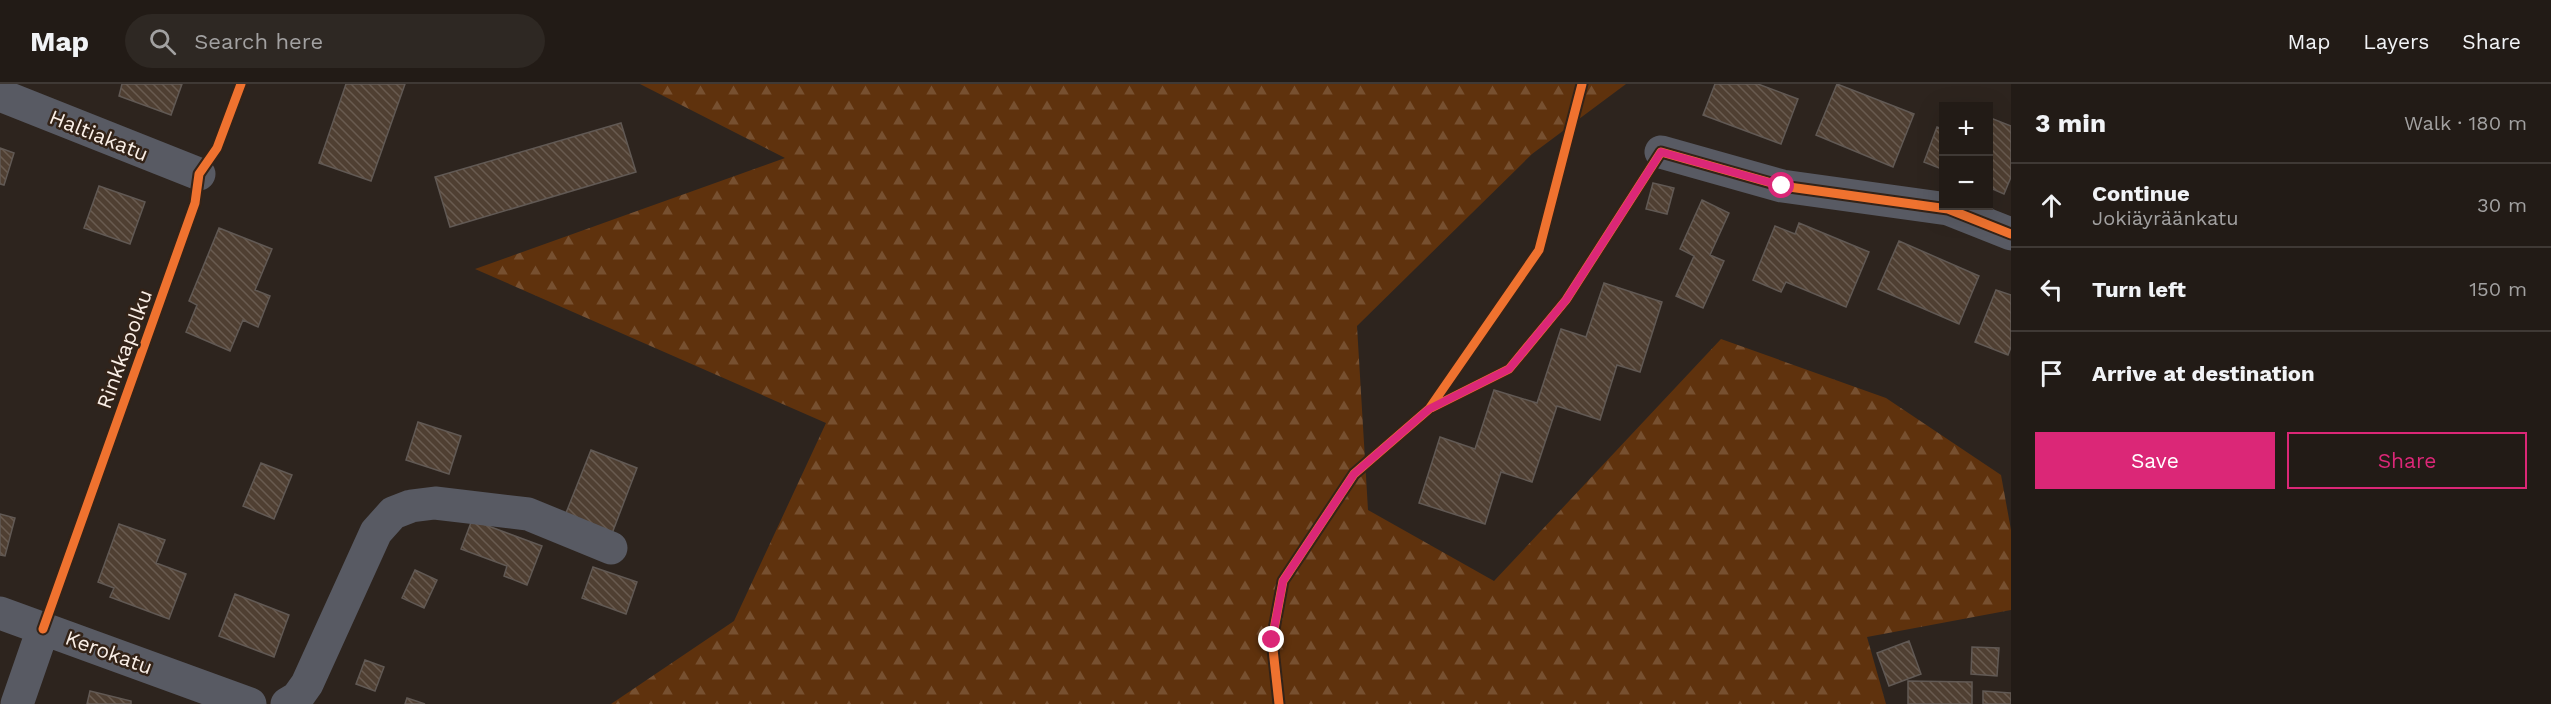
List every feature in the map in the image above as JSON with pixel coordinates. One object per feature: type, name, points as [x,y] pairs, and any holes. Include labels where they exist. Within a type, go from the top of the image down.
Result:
[{"type":"street","name":"Haltiakatu","points":[[0,95],[199,174]]},
{"type":"street","points":[[1661,152],[1782,186],[1948,209],[2011,234]]},
{"type":"street","points":[[287,704],[297,698],[307,684],[376,532],[393,513],[411,506],[435,503],[528,514],[611,548]]},
{"type":"street","name":"Kerokatu","points":[[0,613],[250,704]]},
{"type":"street","points":[[17,704],[43,629]]},
{"type":"green space","points":[[640,84],[1626,84],[1532,154],[1357,326],[1368,510],[1494,581],[1721,339],[1886,398],[2001,475],[2011,530],[2011,610],[1867,637],[1886,704],[611,704],[734,621],[826,423],[475,269],[785,158]]},
{"type":"building","points":[[122,84],[182,84],[171,115],[119,96]]},
{"type":"building","points":[[346,84],[405,84],[371,181],[319,163]]},
{"type":"building","points":[[1715,84],[1758,84],[1798,99],[1781,144],[1703,115]]},
{"type":"building","points":[[1837,84],[1914,114],[1893,167],[1816,135]]},
{"type":"building","points":[[1993,119],[2011,126],[2011,177],[2004,194],[1993,189]]},
{"type":"building","points":[[621,123],[636,172],[450,227],[435,177]]},
{"type":"building","points":[[1937,127],[1939,128],[1939,168],[1924,162]]},
{"type":"building","points":[[0,148],[14,153],[4,185],[0,184]]},
{"type":"building","points":[[1653,183],[1674,188],[1667,214],[1646,209]]},
{"type":"building","points":[[99,186],[145,202],[130,244],[84,228]]},
{"type":"building","points":[[1702,200],[1729,213],[1710,255],[1724,261],[1703,308],[1676,296],[1694,256],[1680,249]]},
{"type":"building","points":[[1799,223],[1869,252],[1846,307],[1786,282],[1781,292],[1753,280],[1775,226],[1795,234]]},
{"type":"building","points":[[219,228],[272,249],[255,290],[270,296],[258,327],[243,320],[230,351],[186,332],[197,305],[189,301]]},
{"type":"building","points":[[1899,241],[1979,276],[1959,324],[1878,289]]},
{"type":"building","points":[[1604,283],[1662,302],[1640,372],[1617,365],[1600,420],[1557,406],[1532,482],[1501,472],[1485,524],[1419,503],[1440,437],[1475,449],[1494,390],[1537,403],[1561,329],[1586,337]]},
{"type":"building","points":[[1996,290],[2011,295],[2011,347],[2008,355],[1975,342]]},
{"type":"building","points":[[418,422],[461,436],[449,474],[406,460]]},
{"type":"building","points":[[591,450],[637,468],[611,536],[564,518]]},
{"type":"building","points":[[261,463],[292,475],[274,519],[243,506]]},
{"type":"building","points":[[0,514],[15,518],[5,556],[0,555]]},
{"type":"building","points":[[472,520],[542,546],[527,585],[504,576],[507,566],[461,549]]},
{"type":"building","points":[[119,524],[165,540],[156,563],[186,574],[169,619],[110,597],[114,588],[98,582]]},
{"type":"building","points":[[593,567],[637,582],[626,614],[582,598]]},
{"type":"building","points":[[415,570],[437,580],[424,608],[402,598]]},
{"type":"building","points":[[235,594],[289,615],[274,657],[219,636]]},
{"type":"building","points":[[1909,641],[1921,674],[1889,686],[1877,653]]},
{"type":"building","points":[[1972,647],[1999,648],[1997,676],[1971,674]]},
{"type":"building","points":[[365,660],[384,667],[375,691],[356,684]]},
{"type":"building","points":[[1908,681],[1972,682],[1972,704],[1908,704]]},
{"type":"building","points":[[90,691],[131,701],[131,704],[87,704]]},
{"type":"building","points":[[1983,691],[2011,693],[2011,704],[1983,704]]},
{"type":"building","points":[[407,698],[425,704],[405,704]]},
{"type":"cycle path","name":"Rinkkapolku","points":[[43,629],[195,203],[199,174],[217,148],[241,84]]},
{"type":"cycle path","points":[[1279,704],[1272,640],[1283,581],[1354,474],[1429,409],[1539,250],[1582,84]]},
{"type":"cycle path","points":[[1431,408],[1509,369],[1566,300],[1661,152],[1782,186],[1948,209],[2011,234]]},
{"type":"route","points":[[1272,640],[1283,581],[1354,474],[1429,409],[1509,369],[1566,300],[1661,152],[1782,186]]}]
